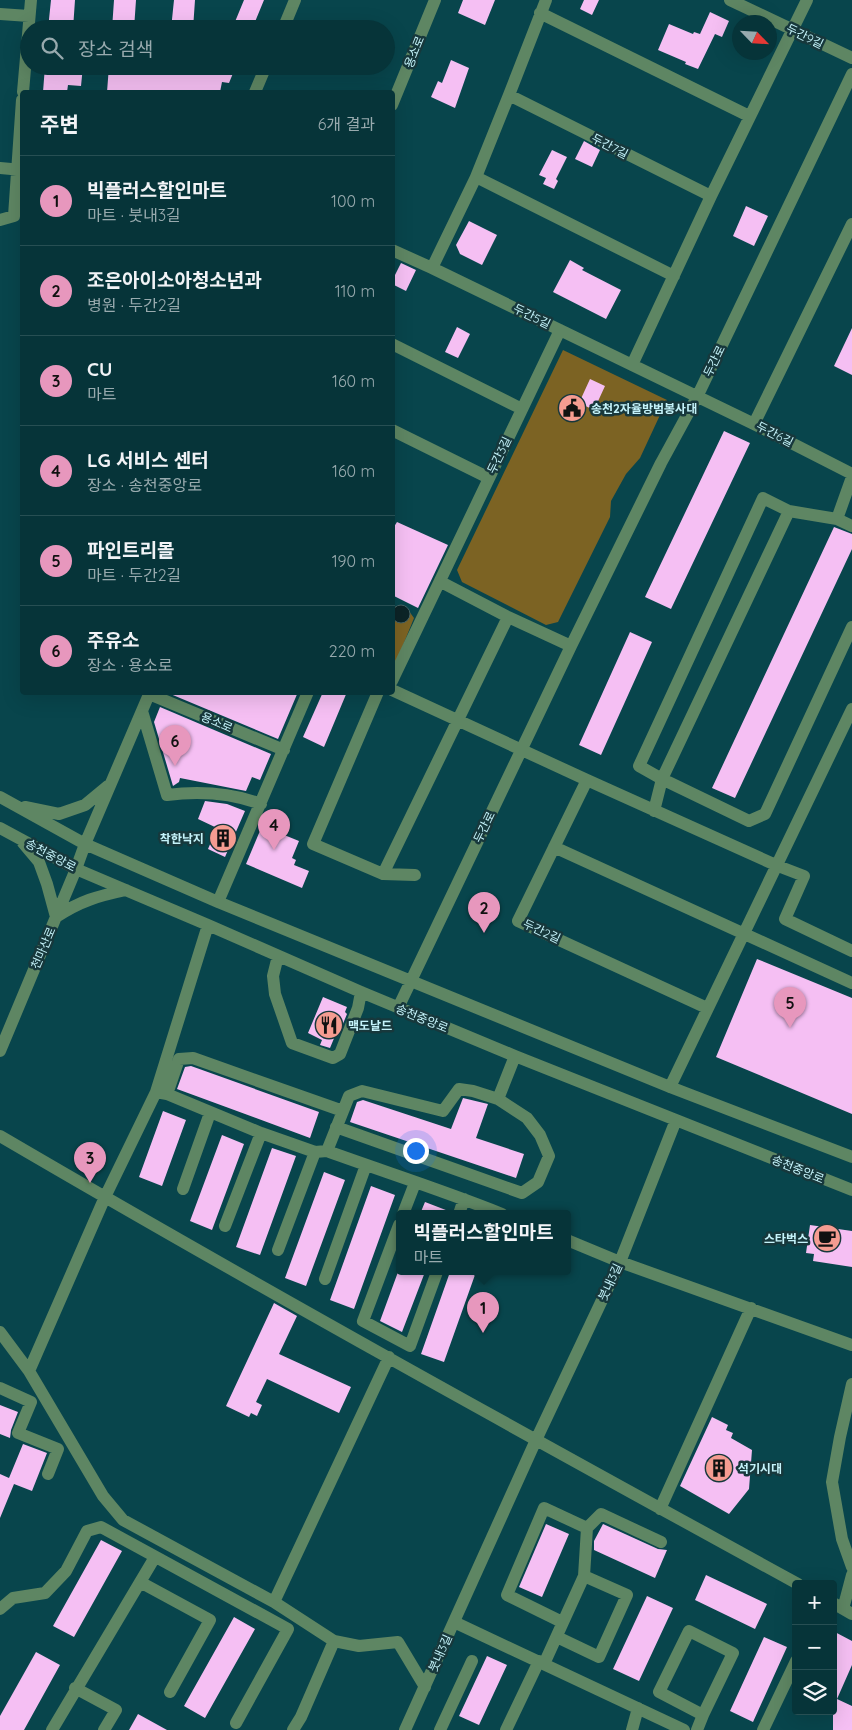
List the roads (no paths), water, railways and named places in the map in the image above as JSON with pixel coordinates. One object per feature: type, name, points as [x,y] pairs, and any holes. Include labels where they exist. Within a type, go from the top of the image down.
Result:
[{"type":"street","points":[[29,20],[31,0]]},
{"type":"street","points":[[286,20],[295,0]]},
{"type":"street","name":"용소로","points":[[395,98],[435,0]]},
{"type":"street","points":[[432,268],[476,176],[546,0]]},
{"type":"street","name":"두간9길","points":[[730,0],[852,58]]},
{"type":"street","points":[[632,365],[749,116],[807,0]]},
{"type":"street","points":[[540,13],[749,116]]},
{"type":"street","points":[[0,14],[29,16]]},
{"type":"street","name":"두간로","points":[[398,1008],[409,981],[571,646],[661,463],[697,397],[852,74]]},
{"type":"street","points":[[23,90],[24,75]]},
{"type":"street","points":[[256,90],[262,75]]},
{"type":"street","name":"두간7길","points":[[509,95],[711,196]]},
{"type":"street","points":[[0,168],[20,170]]},
{"type":"street","points":[[0,178],[20,170]]},
{"type":"street","points":[[0,220],[14,216],[20,170]]},
{"type":"street","points":[[476,176],[674,276]]},
{"type":"street","points":[[754,424],[852,224]]},
{"type":"street","name":"두간5길","points":[[395,251],[697,397]]},
{"type":"street","name":"두간3길","points":[[395,675],[560,330]]},
{"type":"street","points":[[395,346],[522,409]]},
{"type":"street","name":"두간6길","points":[[697,397],[754,424],[852,475]]},
{"type":"street","points":[[395,432],[488,478]]},
{"type":"street","points":[[837,518],[852,475]]},
{"type":"street","points":[[852,526],[837,518],[789,511],[763,498],[639,766],[749,822],[765,814],[852,627]]},
{"type":"street","points":[[654,810],[662,779],[789,511]]},
{"type":"street","points":[[441,582],[508,617],[571,646]]},
{"type":"street","points":[[383,874],[508,617]]},
{"type":"street","points":[[395,691],[456,721],[804,876],[786,919],[852,952]]},
{"type":"street","name":"용소로","points":[[85,844],[149,695]]},
{"type":"street","name":"용소로","points":[[155,695],[284,750]]},
{"type":"street","points":[[218,902],[224,873],[261,804],[307,695]]},
{"type":"street","points":[[377,695],[313,844],[383,874],[415,875]]},
{"type":"street","points":[[670,1087],[852,709]]},
{"type":"street","points":[[142,711],[167,795],[191,792],[212,794],[244,798],[261,804]]},
{"type":"street","name":"두간2길","points":[[587,780],[518,920],[707,1008]]},
{"type":"street","points":[[14,805],[59,814],[85,805],[110,784]]},
{"type":"street","name":"송천중앙로","points":[[0,797],[85,844],[218,902],[670,1087],[852,1157]]},
{"type":"street","name":"송천중앙로","points":[[0,828],[76,869],[398,1008],[852,1190]]},
{"type":"street","points":[[20,839],[39,862],[56,917],[73,905],[92,898],[126,890]]},
{"type":"street","name":"천마산로","points":[[0,1051],[85,844]]},
{"type":"street","points":[[554,846],[852,983]]},
{"type":"street","points":[[161,1094],[208,925]]},
{"type":"street","points":[[278,956],[273,976],[275,994],[292,1043],[333,1058],[340,1054],[358,1008],[361,992]]},
{"type":"street","points":[[498,1099],[515,1056]]},
{"type":"street","points":[[28,1371],[105,1197],[179,1059],[193,1058],[343,1110]]},
{"type":"street","points":[[278,1250],[321,1151],[336,1127],[348,1096],[362,1091],[444,1110],[460,1089],[498,1099],[527,1118],[540,1135],[549,1156],[538,1182],[522,1193],[336,1127]]},
{"type":"street","points":[[161,1094],[261,1133],[366,1165],[492,1210]]},
{"type":"street","points":[[183,1189],[210,1113]]},
{"type":"street","name":"붓내3길","points":[[405,1730],[536,1440],[620,1262],[676,1120]]},
{"type":"street","points":[[225,1226],[261,1133]]},
{"type":"street","points":[[0,1136],[536,1440],[792,1581]]},
{"type":"street","points":[[325,1279],[366,1165]]},
{"type":"street","points":[[405,1210],[415,1183]]},
{"type":"street","points":[[460,1210],[464,1199]]},
{"type":"street","points":[[396,1233],[363,1321],[410,1346],[437,1275]]},
{"type":"street","points":[[571,1242],[620,1262],[852,1345]]},
{"type":"street","points":[[660,1508],[751,1308]]},
{"type":"street","points":[[0,1332],[28,1371],[102,1496],[123,1520],[274,1602],[334,1641],[359,1646],[398,1642],[425,1688]]},
{"type":"street","points":[[274,1602],[389,1357]]},
{"type":"street","points":[[852,1384],[832,1482],[842,1539],[852,1567]]},
{"type":"street","points":[[0,1388],[31,1402],[18,1432],[58,1449],[48,1474]]},
{"type":"street","points":[[562,1622],[507,1595],[544,1508],[587,1528]]},
{"type":"street","points":[[506,1730],[557,1637],[584,1576],[587,1528],[600,1514],[662,1542]]},
{"type":"street","points":[[0,1609],[13,1598],[45,1593],[66,1571],[87,1531],[102,1527],[288,1629],[236,1723]]},
{"type":"street","points":[[52,1730],[155,1556]]},
{"type":"street","points":[[843,1608],[852,1575]]},
{"type":"street","points":[[557,1637],[599,1657],[627,1595],[584,1576]]},
{"type":"street","points":[[140,1582],[210,1620],[170,1692]]},
{"type":"street","points":[[454,1622],[684,1730]]},
{"type":"street","points":[[698,1730],[703,1714],[733,1652],[689,1631],[660,1692],[703,1714]]},
{"type":"street","points":[[292,1730],[301,1717],[334,1641]]},
{"type":"street","points":[[440,1730],[472,1661]]},
{"type":"street","points":[[763,1730],[792,1669]]},
{"type":"street","points":[[76,1688],[116,1710],[104,1730]]},
{"type":"street","points":[[632,1730],[638,1708]]},
{"type":"water","points":[[398,606],[404,606],[409,611],[409,617],[404,622],[401,623],[395,620],[395,608]]},
{"type":"place","name":"송천2자율방범봉사대","points":[[572,408]]},
{"type":"place","name":"주유소","points":[[175,766]]},
{"type":"place","name":"착한낙지","points":[[223,838]]},
{"type":"place","name":"LG 서비스 센터","points":[[274,850]]},
{"type":"place","name":"조은아이소아청소년과","points":[[484,933]]},
{"type":"place","name":"맥도날드","points":[[329,1025]]},
{"type":"place","name":"파인트리몰","points":[[790,1028]]},
{"type":"place","name":"CU","points":[[90,1183]]},
{"type":"place","name":"스타벅스","points":[[827,1238]]},
{"type":"place","name":"빅플러스할인마트","points":[[483,1333]]},
{"type":"place","name":"석기시대","points":[[719,1468]]}]
